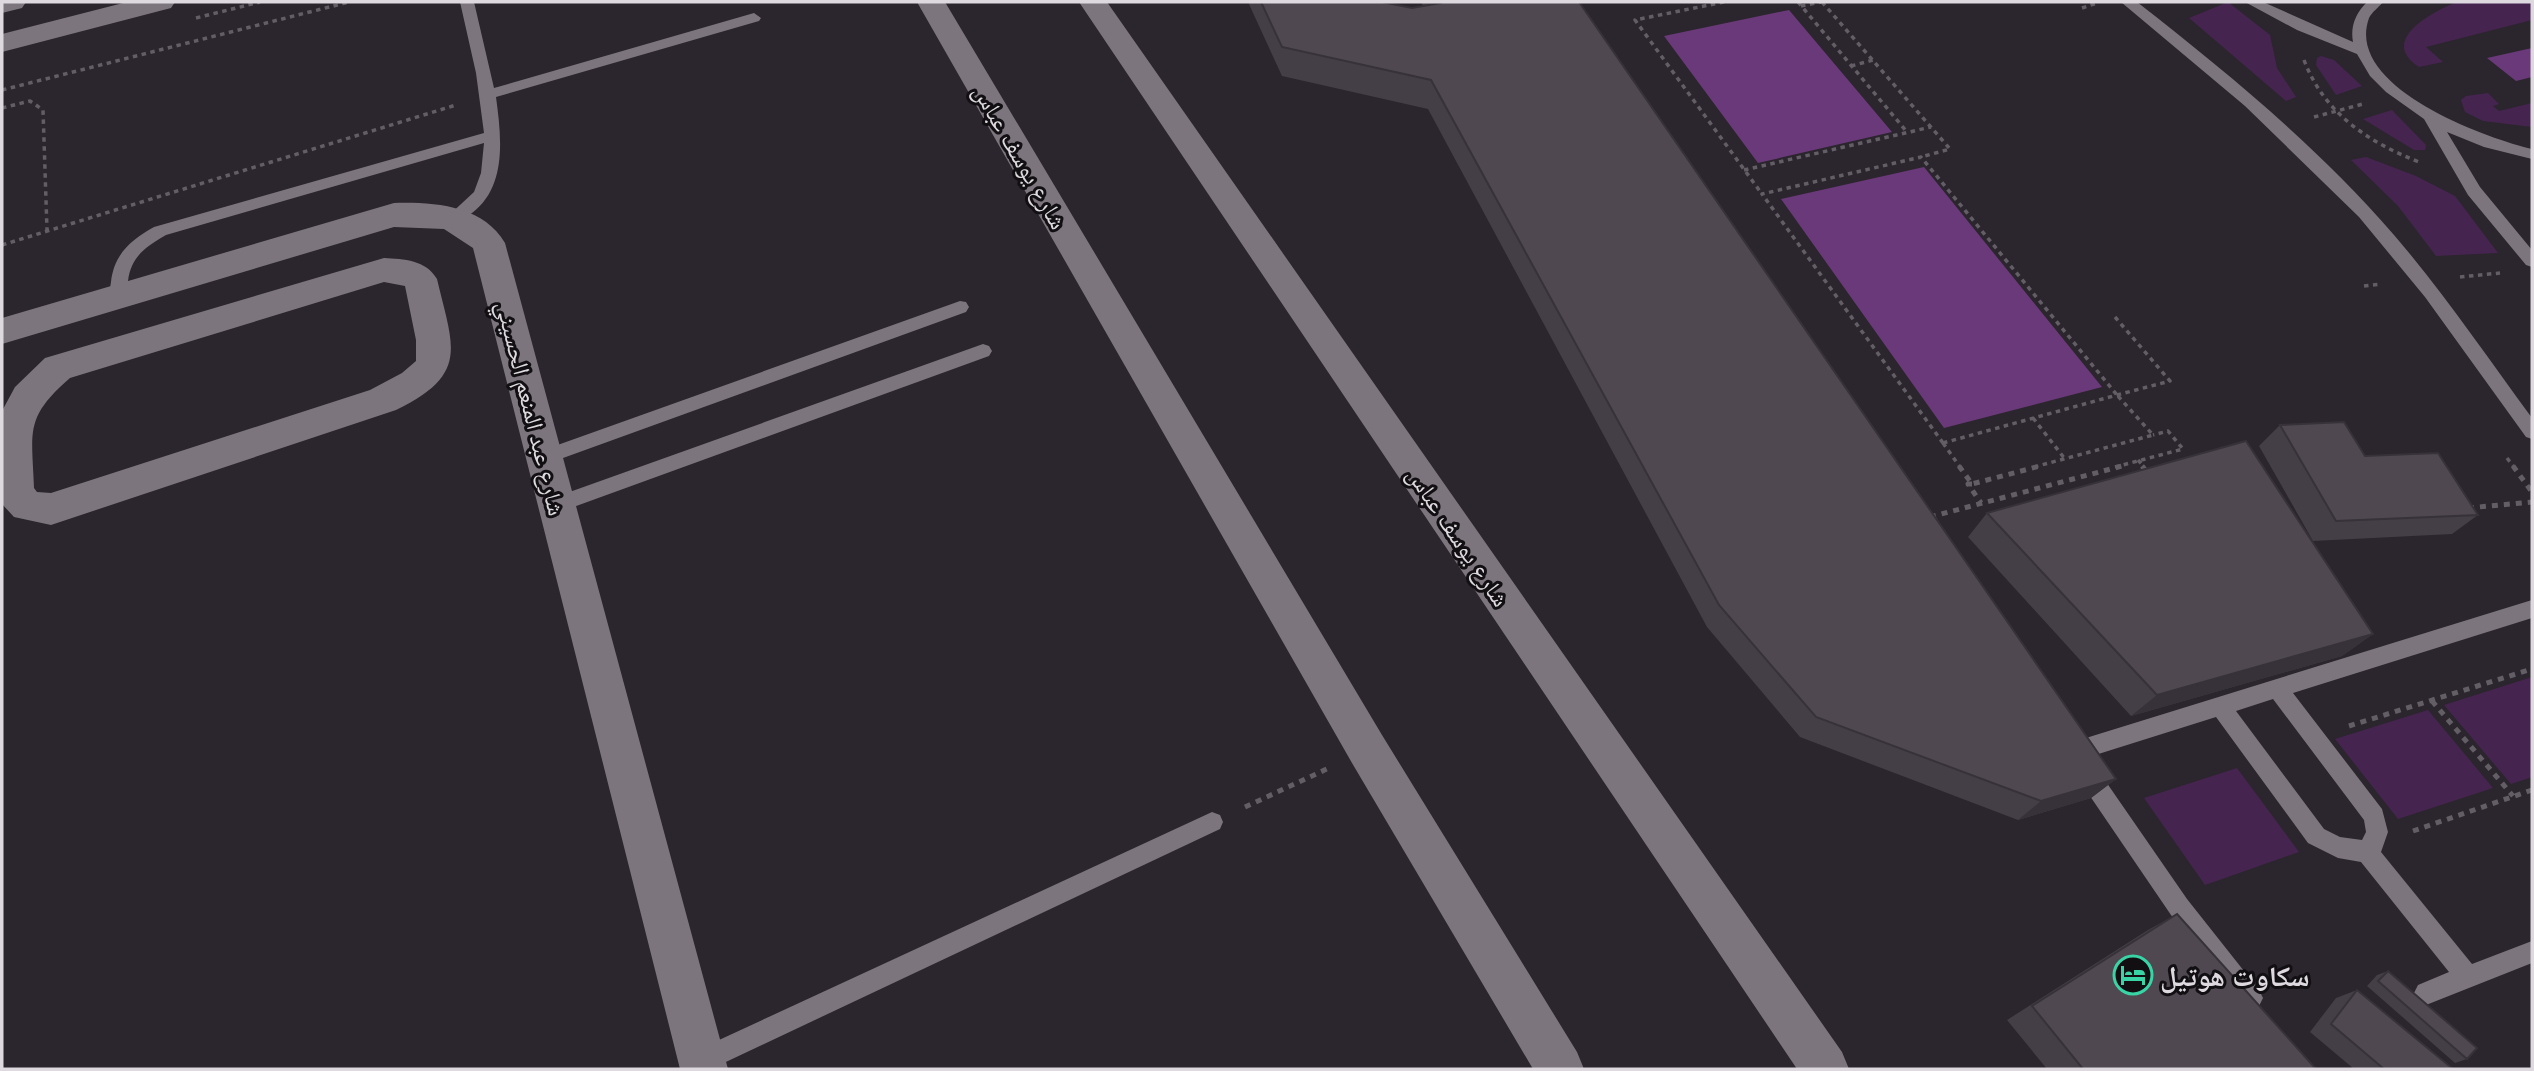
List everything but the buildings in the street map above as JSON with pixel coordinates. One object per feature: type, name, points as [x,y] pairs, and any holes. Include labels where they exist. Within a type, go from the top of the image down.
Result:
[{"type":"street","points":[[2,4],[12,2]]},
{"type":"street","points":[[2,43],[161,2]]},
{"type":"street","name":"شارع يوسف عباس","points":[[932,2],[1367,749],[1560,1069]]},
{"type":"street","name":"شارع يوسف عباس","points":[[1093,2],[1825,1069]]},
{"type":"street","name":"شارع عبد المنعم الحسيني","points":[[2,331],[118,299],[394,215],[430,213],[454,219],[474,229],[488,243],[703,1065]]},
{"type":"street","points":[[384,270],[405,271],[420,279],[435,355],[427,372],[408,389],[383,400],[51,509],[27,506],[15,493],[15,422],[22,403],[37,384],[58,368],[205,324],[384,270]]},
{"type":"street","points":[[199,274],[205,324]]},
{"type":"lane","points":[[454,219],[481,195],[492,167],[494,135],[467,2]]},
{"type":"lane","points":[[2128,2],[2245,98],[2366,214],[2415,274],[2532,432]]},
{"type":"lane","points":[[2252,2],[2302,27],[2362,51]]},
{"type":"lane","points":[[2376,2],[2362,16],[2359,33],[2362,51],[2371,67],[2390,87],[2430,116],[2466,135],[2496,146],[2532,154]]},
{"type":"lane","points":[[486,95],[754,18]]},
{"type":"lane","points":[[2430,116],[2462,174],[2487,209],[2532,261]]},
{"type":"lane","points":[[118,299],[119,271],[126,255],[141,241],[160,231],[494,135]]},
{"type":"lane","points":[[545,457],[960,307]]},
{"type":"lane","points":[[557,505],[983,351]]},
{"type":"lane","points":[[2265,1015],[2179,907],[2069,746],[2276,688],[2366,653],[2532,609]]},
{"type":"lane","points":[[2219,705],[2316,836],[2350,853],[2371,847],[2379,831],[2374,816],[2276,688]]},
{"type":"lane","points":[[703,1065],[1212,822]]},
{"type":"lane","points":[[2371,847],[2468,977]]},
{"type":"lane","points":[[2426,993],[2532,952]]},
{"type":"path","points":[[2,90],[349,2]]},
{"type":"path","points":[[1724,2],[1634,20],[1972,484]]},
{"type":"path","points":[[1762,194],[1950,149],[1821,2],[1799,4]]},
{"type":"path","points":[[2082,8],[2100,2]]},
{"type":"path","points":[[1799,4],[1907,132]]},
{"type":"path","points":[[2302,27],[2307,69],[2318,90],[2336,111],[2390,150],[2427,165],[2462,174]]},
{"type":"path","points":[[1852,66],[1873,60]]},
{"type":"path","points":[[2,245],[486,95]]},
{"type":"path","points":[[2,108],[30,101],[43,110],[47,230]]},
{"type":"path","points":[[2314,117],[2368,102]]},
{"type":"path","points":[[1744,170],[1931,127]]},
{"type":"path","points":[[1921,157],[2153,435]]},
{"type":"path","points":[[2451,277],[2505,273]]},
{"type":"path","points":[[1943,443],[2170,381],[2115,317]]},
{"type":"path","points":[[2033,418],[2065,459]]},
{"type":"path","points":[[1928,517],[1981,503],[2138,460],[2183,449],[2168,431],[1968,484],[1981,503]]},
{"type":"path","points":[[2507,458],[2532,492]]},
{"type":"path","points":[[2138,460],[2151,477],[2139,481]]},
{"type":"path","points":[[2466,508],[2532,502]]},
{"type":"path","points":[[2337,730],[2532,669]]},
{"type":"path","points":[[2432,701],[2514,796]]},
{"type":"path","points":[[1212,822],[1367,749]]},
{"type":"path","points":[[2371,847],[2532,790]]},
{"type":"shaded area","points":[[2228,2],[2270,35],[2277,68],[2296,97],[2286,101],[2189,18]]},
{"type":"shaded area","points":[[2457,2],[2532,2],[2532,20],[2426,47],[2443,62],[2419,67],[2408,57],[2404,47],[2406,38],[2423,20]]},
{"type":"shaded area","points":[[1789,10],[1892,132],[1758,163],[1664,36]]},
{"type":"shaded area","points":[[2532,48],[2532,77],[2516,81],[2487,58]]},
{"type":"shaded area","points":[[2321,56],[2334,60],[2362,86],[2336,95],[2316,65],[2317,58]]},
{"type":"shaded area","points":[[2488,93],[2499,104],[2493,106],[2499,111],[2532,103],[2532,127],[2483,121],[2465,112],[2461,100],[2466,96]]},
{"type":"shaded area","points":[[2392,110],[2426,145],[2425,150],[2414,150],[2363,119]]},
{"type":"shaded area","points":[[2366,157],[2416,176],[2455,196],[2498,253],[2436,256],[2398,206],[2351,160]]},
{"type":"shaded area","points":[[1924,167],[2102,387],[1944,428],[1781,199]]},
{"type":"shaded area","points":[[2532,677],[2532,777],[2511,784],[2444,705]]},
{"type":"shaded area","points":[[2428,710],[2493,788],[2398,819],[2335,739]]},
{"type":"shaded area","points":[[2237,768],[2299,852],[2205,885],[2144,798]]},
{"type":"place","name":"سكاوت هوتيل","points":[[2133,975]]}]
